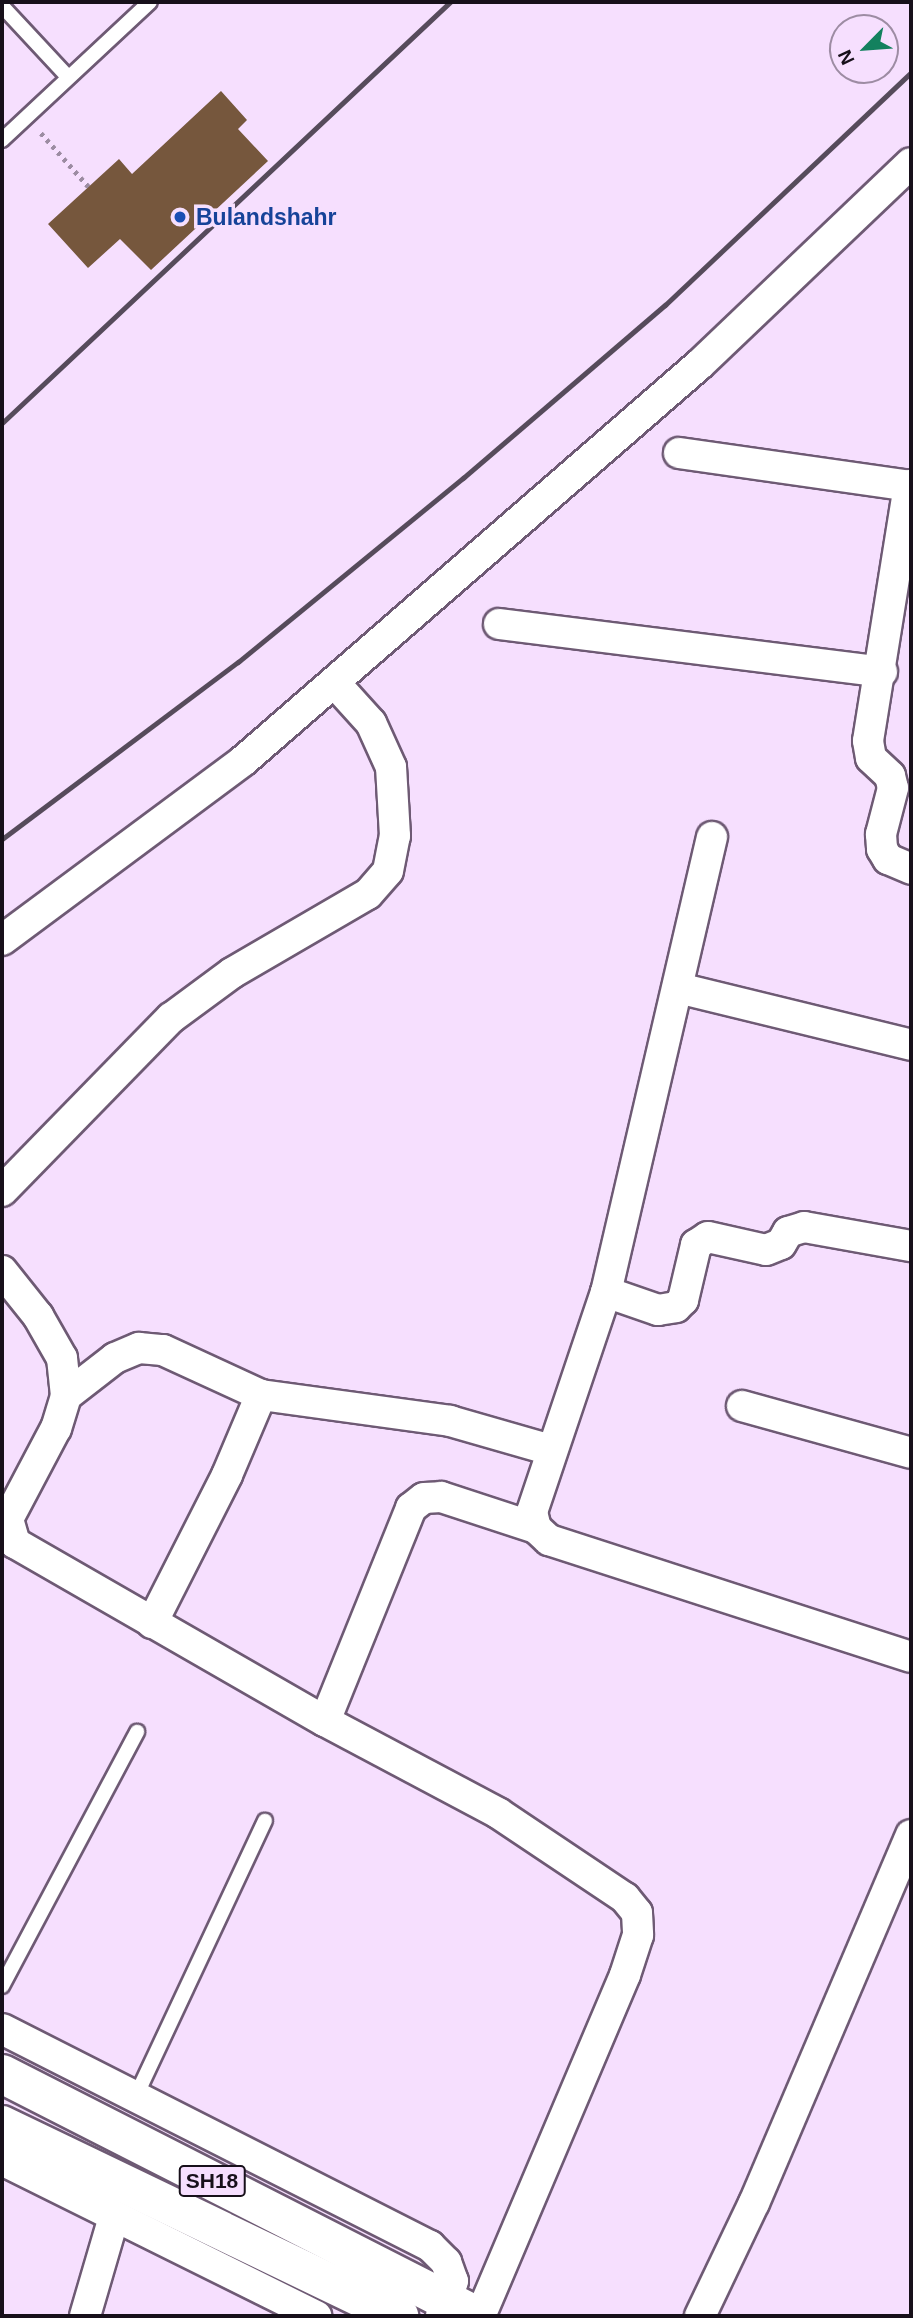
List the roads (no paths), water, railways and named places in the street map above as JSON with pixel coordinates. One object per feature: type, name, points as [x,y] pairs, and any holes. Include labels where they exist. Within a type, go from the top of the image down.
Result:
[{"type":"main road","name":"SH18","points":[[2,2074],[445,2310]]},
{"type":"main road","name":"SH18","points":[[2,2125],[445,2310]]},
{"type":"street","points":[[2,940],[243,761],[700,364],[911,163]]},
{"type":"street","points":[[679,453],[910,486],[882,672],[868,741],[872,758],[890,776],[893,788],[881,849],[888,859],[911,869]]},
{"type":"street","points":[[499,624],[882,672]]},
{"type":"street","points":[[2,1191],[171,1018],[232,973],[368,894],[388,871],[395,836],[391,767],[371,723],[334,682]]},
{"type":"street","points":[[536,1528],[532,1512],[606,1292],[712,837]]},
{"type":"street","points":[[678,988],[911,1045]]},
{"type":"street","points":[[606,1292],[658,1310],[676,1307],[683,1300],[696,1245],[708,1237],[766,1250],[781,1244],[788,1232],[804,1227],[911,1247]]},
{"type":"street","points":[[2,1271],[38,1316],[62,1358],[66,1396],[56,1428],[8,1519],[5,1532],[15,1543],[325,1721],[498,1813],[625,1898],[637,1913],[638,1935],[625,1975],[445,2310]]},
{"type":"street","points":[[66,1396],[116,1358],[139,1348],[163,1350],[261,1395],[450,1421],[551,1450]]},
{"type":"street","points":[[152,1623],[227,1475],[261,1395]]},
{"type":"street","points":[[742,1406],[911,1453]]},
{"type":"street","points":[[325,1721],[411,1508],[424,1498],[441,1497],[536,1528],[549,1540],[595,1558],[911,1657]]},
{"type":"street","points":[[700,2316],[754,2203],[910,1843]]},
{"type":"street","points":[[2,2029],[430,2246],[446,2262],[453,2281],[445,2310]]},
{"type":"street","points":[[2,2160],[316,2316]]},
{"type":"street","points":[[85,2316],[114,2217]]},
{"type":"lane","points":[[2,140],[150,2]]},
{"type":"lane","points":[[2,6],[68,77]]},
{"type":"lane","points":[[2,1986],[137,1732]]},
{"type":"lane","points":[[136,2096],[265,1821]]},
{"type":"railway","points":[[2,423],[450,2]]},
{"type":"railway","points":[[2,839],[238,662],[463,478],[665,305],[911,72]]},
{"type":"place","name":"Bulandshahr","points":[[180,217]]}]
